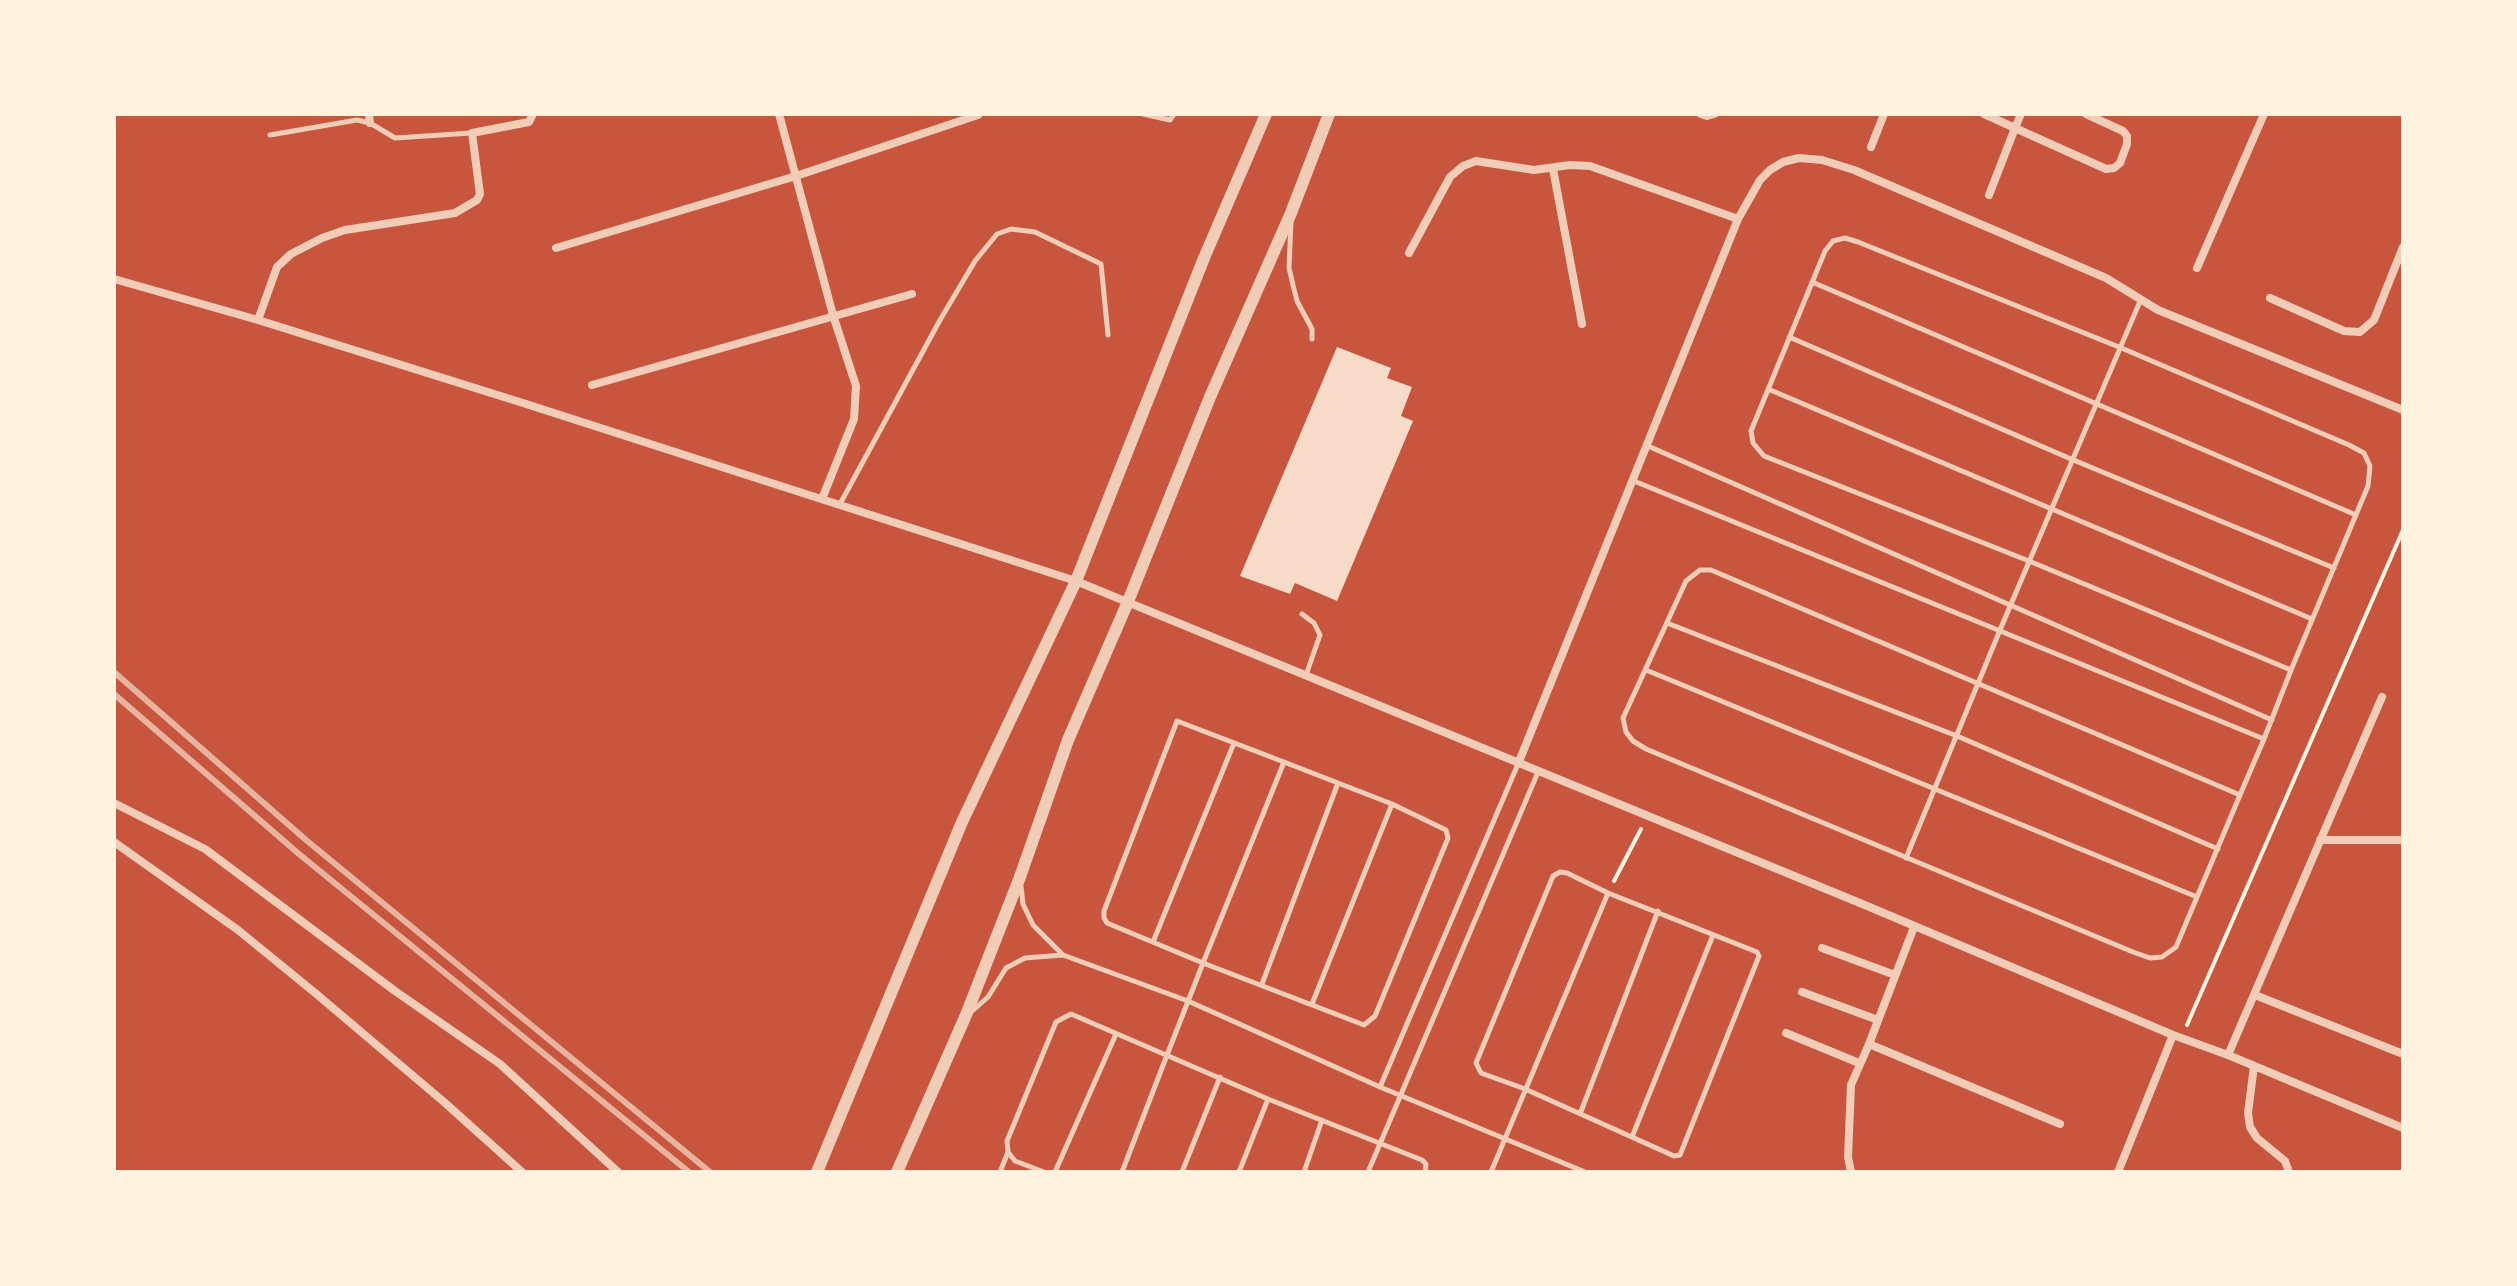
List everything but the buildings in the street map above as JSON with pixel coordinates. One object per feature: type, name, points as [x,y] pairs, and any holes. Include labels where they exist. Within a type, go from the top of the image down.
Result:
[{"type":"street","points":[[258,320],[277,267],[291,254],[345,230],[455,213],[477,200],[480,194],[472,133],[529,122],[533,114]]},
{"type":"street","points":[[779,114],[833,315],[856,386],[854,419],[822,499]]},
{"type":"street","points":[[817,1172],[962,822],[1076,581],[1204,258],[1266,114]]},
{"type":"street","points":[[897,1172],[966,1015],[1020,877],[1068,740],[1127,604],[1216,383],[1291,213],[1329,114]]},
{"type":"street","points":[[1701,114],[1714,114]]},
{"type":"street","points":[[1871,147],[1884,114]]},
{"type":"street","points":[[1984,114],[2106,169],[2114,168],[2120,163],[2127,136],[2123,131],[2086,114]]},
{"type":"street","points":[[1989,195],[2021,114]]},
{"type":"street","points":[[2197,268],[2264,114]]},
{"type":"street","points":[[556,248],[796,176],[978,115]]},
{"type":"street","points":[[1518,764],[1738,219],[1752,192],[1770,170],[1783,162],[1799,158],[1822,160],[1854,170],[2106,278],[2158,310],[2403,410]]},
{"type":"street","points":[[1409,253],[1450,177],[1463,166],[1476,161],[1534,170],[1570,165],[1590,166],[1738,219]]},
{"type":"street","points":[[1553,169],[1582,324]]},
{"type":"street","points":[[2270,298],[2344,331],[2360,332],[2374,320],[2403,247]]},
{"type":"street","points":[[114,279],[258,320],[1076,581],[2403,1128]]},
{"type":"street","points":[[592,385],[912,294]]},
{"type":"street","points":[[2228,1055],[2382,697]]},
{"type":"street","points":[[114,803],[205,849],[395,991],[500,1064],[618,1172]]},
{"type":"street","points":[[2320,840],[2403,840]]},
{"type":"street","points":[[114,842],[238,930],[444,1102],[522,1172]]},
{"type":"street","points":[[1851,1172],[1848,1157],[1851,1085],[1914,927]]},
{"type":"street","points":[[1822,948],[1895,975]]},
{"type":"street","points":[[1802,992],[1878,1020]]},
{"type":"street","points":[[2255,995],[2403,1054]]},
{"type":"street","points":[[1786,1033],[1859,1063]]},
{"type":"street","points":[[2118,1172],[2177,1037]]},
{"type":"street","points":[[1869,1044],[2060,1124]]},
{"type":"street","points":[[2254,1066],[2248,1113],[2250,1127],[2257,1138],[2285,1161],[2289,1172]]},
{"type":"lane","points":[[1143,114],[1170,120],[1174,114]]},
{"type":"lane","points":[[270,135],[369,119],[395,138],[472,133]]},
{"type":"lane","points":[[1291,213],[1289,268],[1297,301],[1312,329],[1312,339]]},
{"type":"lane","points":[[839,505],[940,320],[975,261],[997,234],[1011,229],[1035,232],[1101,264],[1108,335]]},
{"type":"lane","points":[[2240,795],[1711,570],[1700,570],[1686,581],[1623,718],[1626,732],[1633,741],[1661,755],[2150,958],[2162,957],[2176,947],[2218,849],[2368,486],[2370,466],[2364,453],[2119,347],[1845,238],[1833,241],[1825,251],[1751,431],[1753,443],[1764,456],[2029,561],[2291,670]]},
{"type":"lane","points":[[1812,282],[2356,515]]},
{"type":"lane","points":[[1906,858],[2071,459],[2141,299]]},
{"type":"lane","points":[[1789,337],[2334,568]]},
{"type":"lane","points":[[1768,389],[2313,619]]},
{"type":"lane","points":[[1648,446],[2272,720]]},
{"type":"lane","points":[[1634,481],[2264,739]]},
{"type":"lane","points":[[1302,614],[1314,623],[1320,635],[1306,676]]},
{"type":"lane","points":[[1667,623],[1957,736],[2218,849]]},
{"type":"lane","points":[[1646,670],[2197,897]]},
{"type":"lane","points":[[1180,721],[1234,743],[1392,804],[1446,830],[1448,838],[1375,1016],[1364,1025],[1203,963],[1107,923],[1104,918],[1175,723],[1180,721]]},
{"type":"lane","points":[[1153,942],[1234,743]]},
{"type":"lane","points":[[1122,1172],[1284,762]]},
{"type":"lane","points":[[1380,1087],[1518,764]]},
{"type":"lane","points":[[1368,1172],[1538,772]]},
{"type":"lane","points":[[1262,984],[1339,783]]},
{"type":"lane","points":[[1312,1004],[1392,804]]},
{"type":"lane","points":[[1560,872],[1567,873],[1608,893],[1757,952],[1759,959],[1680,1155],[1674,1156],[1525,1089],[1481,1073],[1476,1063],[1553,876],[1560,872]]},
{"type":"lane","points":[[1020,877],[1023,904],[1033,925],[1063,955]]},
{"type":"lane","points":[[1491,1172],[1608,893]]},
{"type":"lane","points":[[1580,1114],[1658,911]]},
{"type":"lane","points":[[1632,1137],[1713,935]]},
{"type":"lane","points":[[966,1015],[988,997],[1006,968],[1025,958],[1063,955],[1188,1001],[1380,1087],[1585,1172]]},
{"type":"lane","points":[[1000,1172],[1008,1152],[1007,1141],[1056,1022],[1071,1014],[1268,1099],[1422,1160],[1426,1164],[1425,1172]]},
{"type":"lane","points":[[1055,1172],[1116,1034]]},
{"type":"lane","points":[[1182,1172],[1220,1077]]},
{"type":"lane","points":[[1239,1172],[1268,1099]]},
{"type":"lane","points":[[1304,1172],[1322,1120]]},
{"type":"lane","points":[[1008,1152],[1015,1161],[1044,1172]]},
{"type":"path","points":[[2177,1037],[2403,530]]},
{"type":"path","points":[[1608,893],[1648,816]]},
{"type":"railway","points":[[114,672],[306,840],[710,1172]]},
{"type":"railway","points":[[114,694],[299,854],[689,1172]]}]
